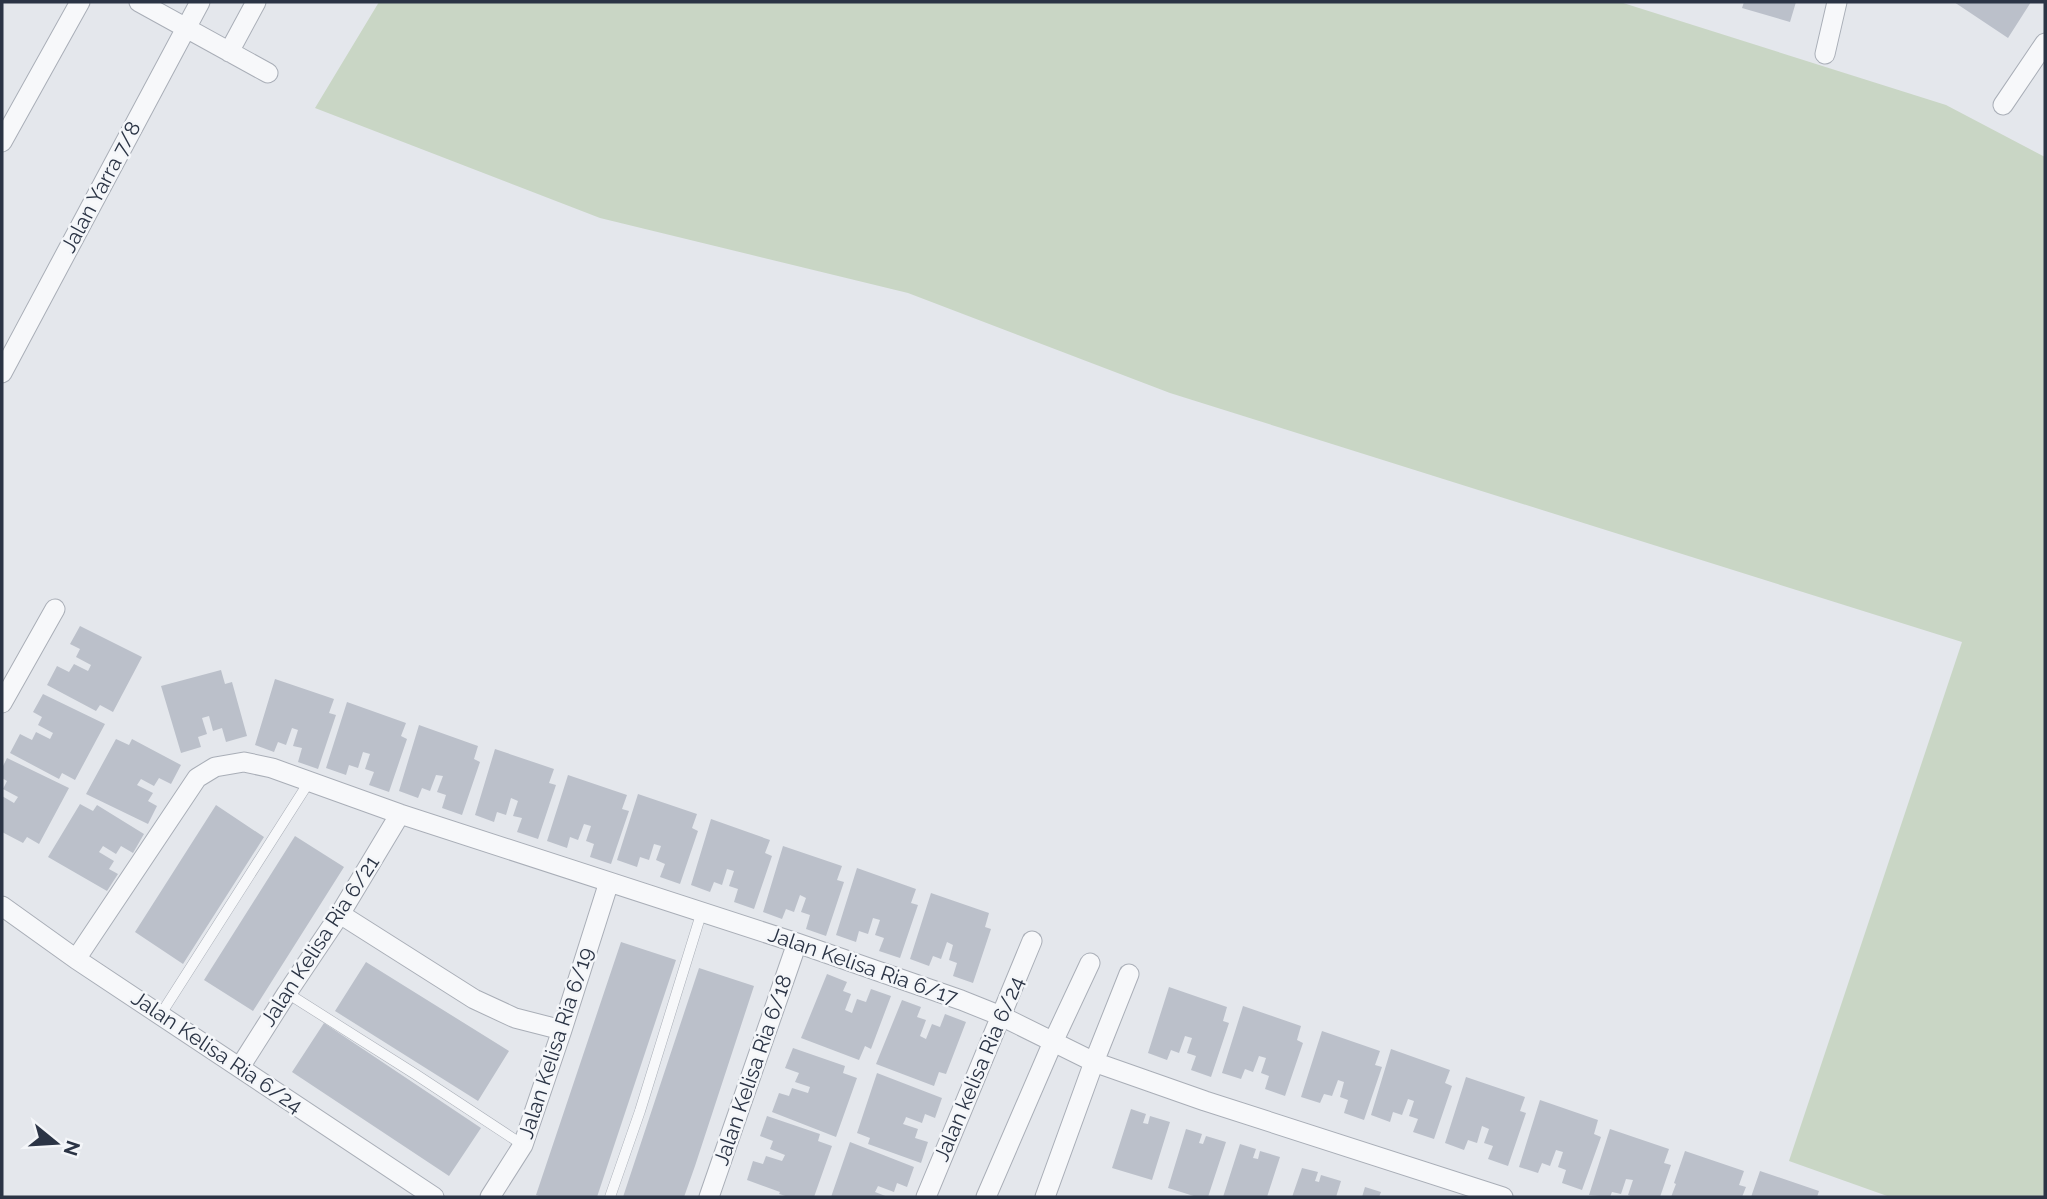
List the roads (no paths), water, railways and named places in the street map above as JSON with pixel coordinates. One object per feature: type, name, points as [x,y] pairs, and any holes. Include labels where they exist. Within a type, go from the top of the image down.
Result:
[{"type":"street","points":[[2,142],[80,2]]},
{"type":"street","points":[[139,2],[268,73]]},
{"type":"street","name":"Jalan Yarra 7/8","points":[[2,373],[200,2]]},
{"type":"street","points":[[229,51],[256,2]]},
{"type":"street","points":[[1825,54],[1837,2]]},
{"type":"street","points":[[2003,105],[2045,43]]},
{"type":"street","points":[[2,703],[55,609]]},
{"type":"street","name":"Jalan Kelisa Ria 6/17","points":[[76,958],[197,779],[215,767],[244,762],[272,768],[400,814],[797,943],[1001,1016],[1094,1062],[1205,1101],[1503,1197]]},
{"type":"street","name":"Jalan Kelisa Ria 6/21","points":[[240,1067],[340,914],[400,814]]},
{"type":"street","name":"Jalan Kelisa Ria 6/19","points":[[490,1197],[523,1145],[609,881]]},
{"type":"street","name":"Jalan Kelisa Ria 6/24","points":[[2,906],[434,1197]]},
{"type":"street","points":[[340,914],[474,999],[515,1018],[562,1030]]},
{"type":"street","name":"Jalan kelisa Ria 6/24","points":[[926,1197],[1032,941]]},
{"type":"street","name":"Jalan Kelisa Ria 6/18","points":[[709,1197],[797,943]]},
{"type":"street","points":[[986,1197],[1090,963]]},
{"type":"street","points":[[1045,1197],[1129,974]]},
{"type":"lane","points":[[161,1014],[309,782]]},
{"type":"lane","points":[[610,1197],[640,1111],[702,911]]},
{"type":"lane","points":[[287,993],[523,1145]]}]
